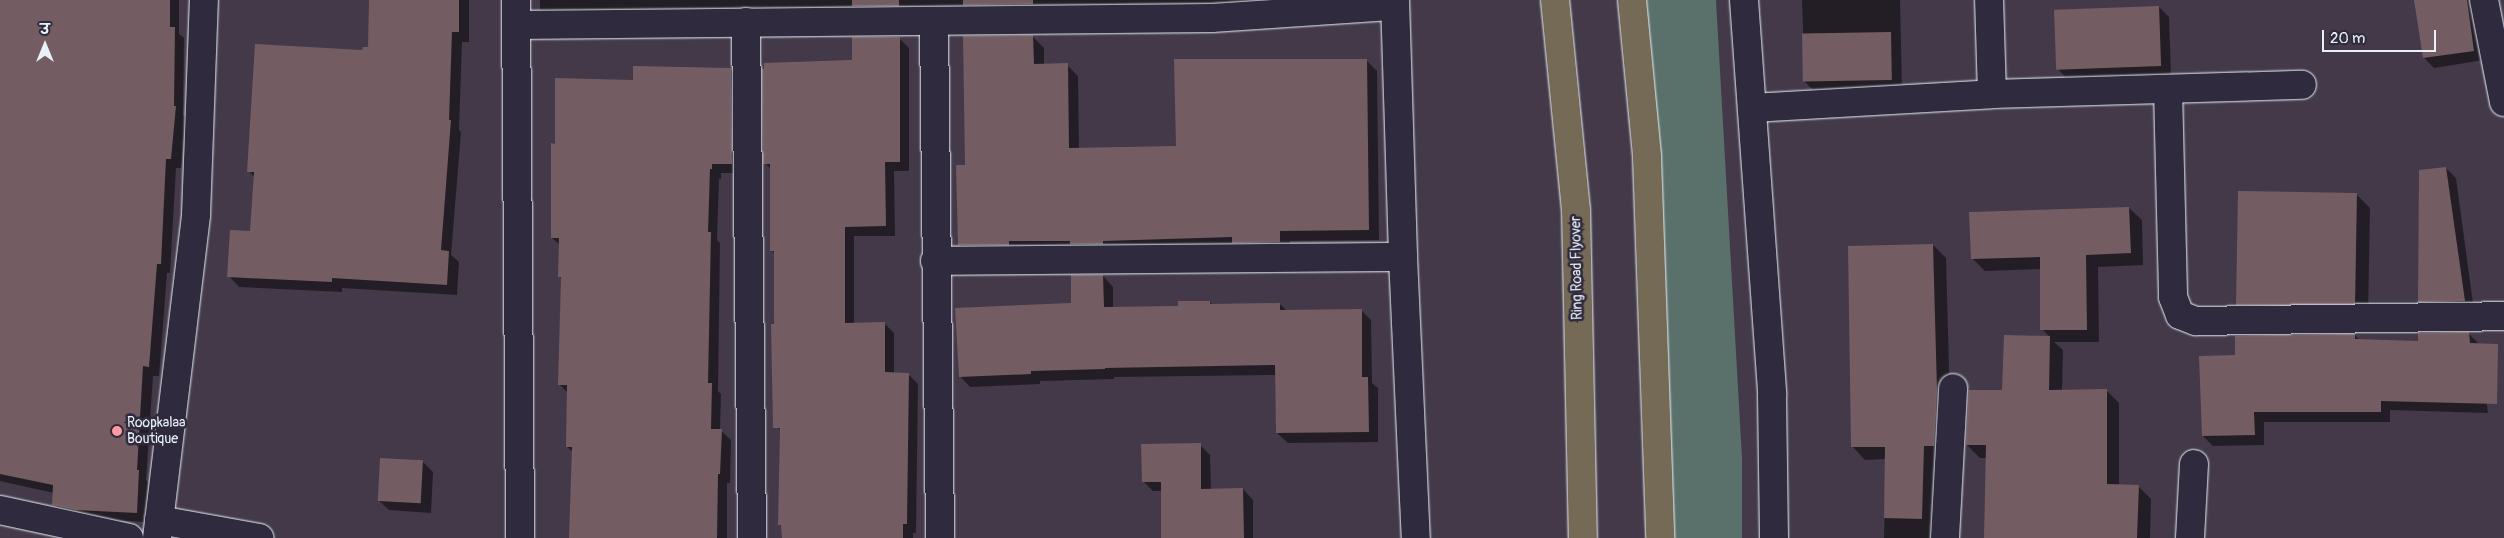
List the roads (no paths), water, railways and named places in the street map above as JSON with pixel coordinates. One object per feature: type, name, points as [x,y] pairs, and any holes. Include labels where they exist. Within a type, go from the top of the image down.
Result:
[{"type":"main road","name":"Ring Road Flyover","points":[[1555,0],[1576,210],[1583,538]]},
{"type":"main road","points":[[1632,0],[1647,157],[1660,538]]},
{"type":"street","points":[[204,0],[196,215],[158,529],[259,538]]},
{"type":"street","points":[[1744,0],[1772,395],[1774,538]]},
{"type":"street","points":[[1989,0],[1992,94]]},
{"type":"street","points":[[2484,0],[2497,28],[2504,102]]},
{"type":"street","points":[[520,538],[516,12],[746,22],[934,22],[1211,9],[1395,3],[1403,257],[1416,538]]},
{"type":"street","points":[[746,22],[752,538]]},
{"type":"street","points":[[934,22],[935,261],[940,538]]},
{"type":"street","points":[[1752,108],[1992,94],[2302,85]]},
{"type":"street","points":[[2168,89],[2173,298],[2180,315],[2196,322],[2504,316]]},
{"type":"street","points":[[935,261],[1403,257]]},
{"type":"street","points":[[1946,538],[1953,388]]},
{"type":"street","points":[[2190,538],[2194,464]]},
{"type":"street","points":[[0,510],[129,538]]},
{"type":"place","name":"Roopkalaa Boutique","points":[[117,431]]}]
